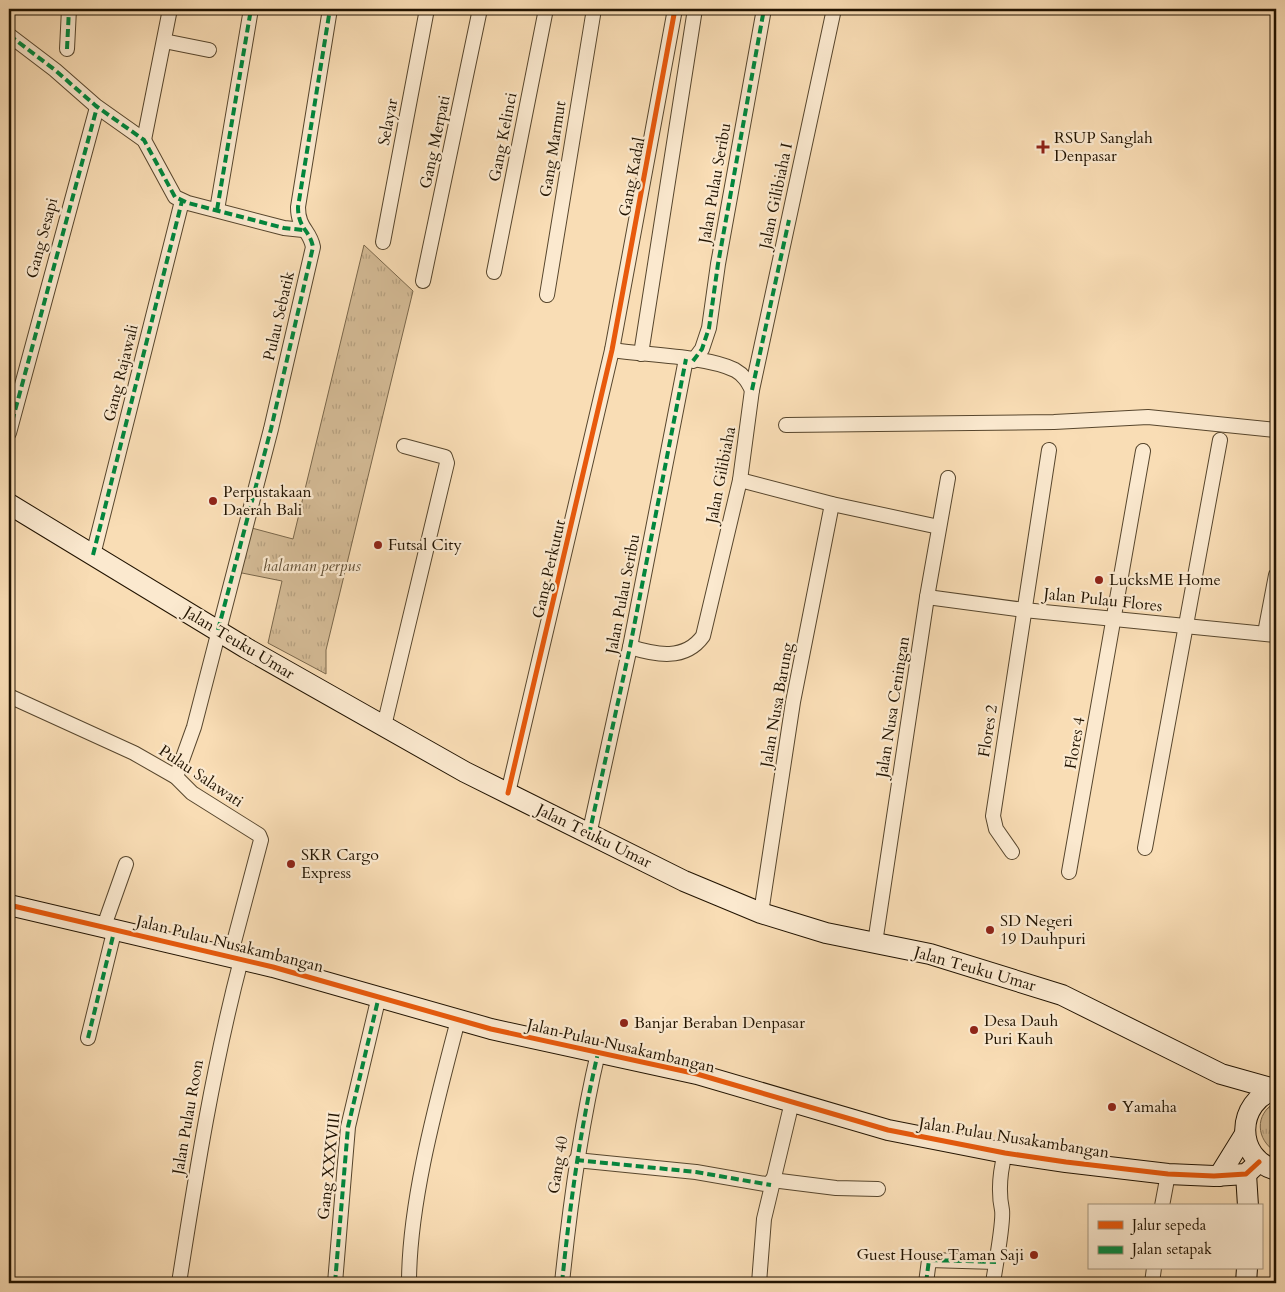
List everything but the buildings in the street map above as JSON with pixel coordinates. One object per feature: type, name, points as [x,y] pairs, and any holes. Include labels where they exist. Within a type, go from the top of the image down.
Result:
[{"type":"main road","name":"Jalan Teuku Umar","points":[[9,504],[246,648],[465,772],[684,881],[761,913],[826,933],[938,956],[1062,995],[1221,1074],[1275,1089]]},
{"type":"main road","name":"Jalan Pulau Nusakambangan","points":[[9,904],[236,958],[379,996],[458,1020],[697,1074],[888,1130],[1005,1153],[1168,1174],[1219,1176],[1261,1169]]},
{"type":"main road","name":"Jalan Teuku Umar","points":[[1221,1074],[1250,1109]]},
{"type":"main road","points":[[1219,1176],[1245,1134],[1250,1109],[1260,1097],[1275,1089]]},
{"type":"main road","points":[[1245,1134],[1247,1144],[1261,1169],[1249,1204]]},
{"type":"main road","points":[[1246,1283],[1247,1270]]},
{"type":"street","points":[[67,49],[69,9]]},
{"type":"street","points":[[144,140],[170,9]]},
{"type":"street","points":[[216,210],[252,9]]},
{"type":"street","name":"Pulau Sebatik","points":[[176,777],[194,727],[271,429],[313,247],[309,236],[303,230],[300,223],[298,207],[330,9]]},
{"type":"street","name":"Selayar","points":[[384,242],[427,9]]},
{"type":"street","name":"Gang Merpati","points":[[423,282],[480,9]]},
{"type":"street","name":"Gang Kelinci","points":[[494,272],[546,9]]},
{"type":"street","name":"Gang Marmut","points":[[547,295],[594,9]]},
{"type":"street","name":"Gang Kadal","points":[[612,350],[675,9]]},
{"type":"street","points":[[641,354],[694,9]]},
{"type":"street","name":"Jalan Pulau Seribu","points":[[589,835],[689,360],[702,349],[709,328],[718,264],[764,9]]},
{"type":"street","name":"Jalan Gilibiaha I","points":[[752,390],[834,9]]},
{"type":"street","points":[[9,35],[55,70],[96,106],[144,140],[174,197],[284,228],[303,230]]},
{"type":"street","points":[[164,41],[209,50]]},
{"type":"street","name":"Gang Sesapi","points":[[9,433],[96,111]]},
{"type":"street","name":"Gang Rajawali","points":[[93,555],[182,200]]},
{"type":"street","points":[[612,350],[718,364],[736,371],[747,379],[752,390]]},
{"type":"street","name":"Gang Perkutut","points":[[508,793],[612,350]]},
{"type":"street","name":"Jalan Gilibiaha","points":[[630,647],[648,652],[674,654],[692,647],[703,636],[740,480],[752,390]]},
{"type":"street","points":[[786,425],[1054,422],[1148,417],[1276,430]]},
{"type":"street","points":[[1145,848],[1220,440]]},
{"type":"street","points":[[384,726],[447,463],[445,457],[404,446]]},
{"type":"street","name":"Flores 2","points":[[1012,852],[993,822],[1049,450]]},
{"type":"street","name":"Flores 4","points":[[1070,872],[1143,451]]},
{"type":"street","name":"Jalan Nusa Ceningan","points":[[874,943],[927,597],[948,478]]},
{"type":"street","points":[[740,480],[832,504],[939,527]]},
{"type":"street","name":"Jalan Nusa Barung","points":[[761,913],[794,702],[832,504]]},
{"type":"street","points":[[1271,634],[1276,575]]},
{"type":"street","name":"Jalan Pulau Flores","points":[[927,597],[1024,610],[1271,634]]},
{"type":"street","name":"Pulau Salawati","points":[[9,696],[134,753],[176,777],[192,793],[259,835],[260,840],[236,958]]},
{"type":"street","points":[[88,1038],[109,927],[126,864]]},
{"type":"street","name":"Jalan Pulau Roon","points":[[179,1283],[202,1137],[236,958]]},
{"type":"street","name":"Gang XXXVIII","points":[[335,1283],[348,1127],[379,996]]},
{"type":"street","points":[[409,1283],[414,1222],[424,1167],[458,1020]]},
{"type":"street","name":"Gang 40","points":[[562,1283],[576,1160],[598,1053]]},
{"type":"street","points":[[759,1283],[760,1246],[771,1183],[792,1102]]},
{"type":"street","points":[[993,1283],[1002,1210],[999,1203],[1000,1176],[1005,1153]]},
{"type":"street","points":[[576,1160],[696,1172],[771,1183],[878,1189]]},
{"type":"street","points":[[1162,1204],[1168,1174]]},
{"type":"street","points":[[926,1283],[928,1260],[996,1262]]},
{"type":"street","points":[[1152,1283],[1154,1270]]},
{"type":"green space","name":"halaman perpus","points":[[364,245],[413,291],[326,650],[326,674],[268,643],[282,581],[237,572],[248,527],[293,539]]},
{"type":"green space","points":[[1276,1102],[1276,1152],[1264,1141],[1260,1127],[1264,1113]]},
{"type":"marked path","points":[[67,49],[69,9]]},
{"type":"marked path","points":[[217,210],[251,9]]},
{"type":"marked path","points":[[218,630],[271,429],[313,247],[300,220],[298,207],[330,9]]},
{"type":"marked path","points":[[693,361],[702,349],[709,328],[718,264],[764,9]]},
{"type":"marked path","points":[[9,35],[55,70],[96,106],[144,140],[175,197],[188,203],[284,228],[303,230]]},
{"type":"marked path","points":[[9,433],[96,111]]},
{"type":"marked path","points":[[93,555],[182,201]]},
{"type":"marked path","points":[[752,390],[789,220]]},
{"type":"marked path","points":[[589,835],[630,647],[686,359]]},
{"type":"marked path","points":[[88,1038],[115,928]]},
{"type":"marked path","points":[[335,1283],[348,1127],[379,996]]},
{"type":"marked path","points":[[562,1283],[576,1167],[598,1053]]},
{"type":"marked path","points":[[576,1160],[696,1172],[771,1185]]},
{"type":"marked path","points":[[926,1283],[929,1260],[996,1262]]},
{"type":"cycle path","points":[[508,793],[612,350],[675,9]]},
{"type":"cycle path","points":[[9,905],[273,967],[491,1029],[697,1074],[888,1130],[1005,1153],[1168,1174],[1214,1176],[1246,1174],[1259,1162]]},
{"type":"place","name":"RSUP Sanglah Denpasar","points":[[1043,147]]},
{"type":"place","name":"Perpustakaan Daerah Bali","points":[[213,501]]},
{"type":"place","name":"Futsal City","points":[[378,545]]},
{"type":"place","name":"LucksME Home","points":[[1099,580]]},
{"type":"place","name":"SKR Cargo Express","points":[[291,864]]},
{"type":"place","name":"SD Negeri 19 Dauhpuri","points":[[990,930]]},
{"type":"place","name":"Banjar Beraban Denpasar","points":[[624,1023]]},
{"type":"place","name":"Desa Dauh Puri Kauh","points":[[974,1030]]},
{"type":"place","name":"Yamaha","points":[[1112,1107]]},
{"type":"place","name":"Guest House Taman Saji","points":[[1034,1255]]}]
